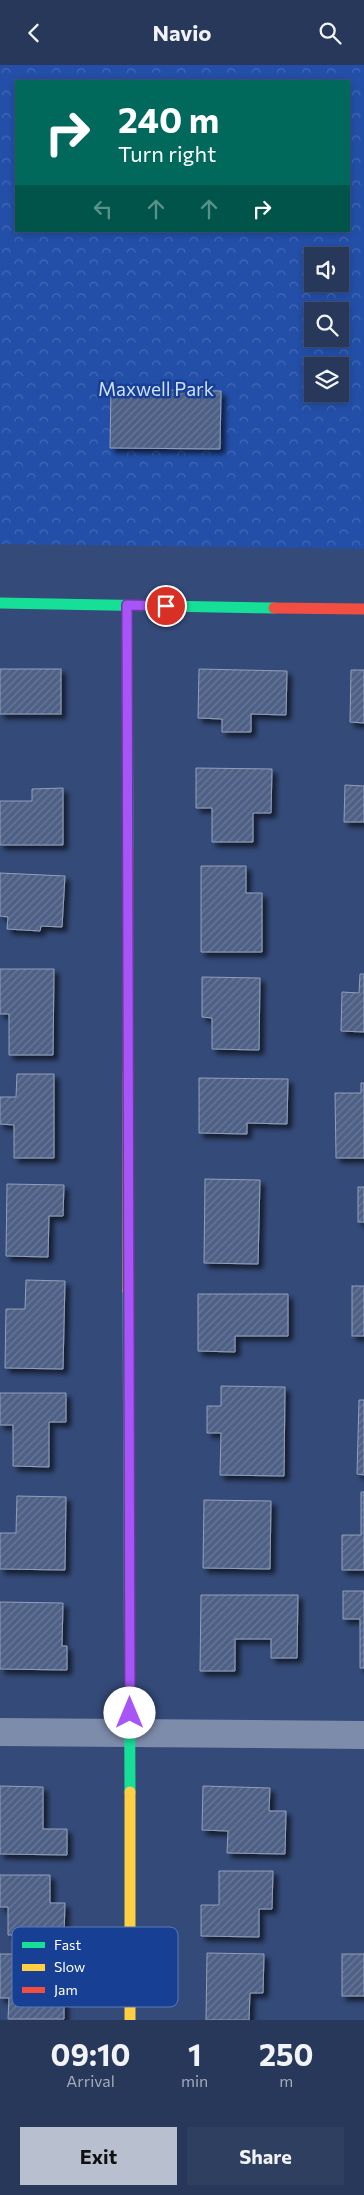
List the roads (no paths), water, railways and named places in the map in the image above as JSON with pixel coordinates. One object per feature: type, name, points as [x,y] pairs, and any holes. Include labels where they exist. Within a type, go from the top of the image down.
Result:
[{"type":"street","points":[[0,603],[364,609]]},
{"type":"street","points":[[127,605],[130,1927]]},
{"type":"street","points":[[0,1732],[364,1735]]},
{"type":"street","points":[[130,2007],[130,2020]]},
{"type":"park label","name":"Maxwell Park","points":[[156,389]]}]
